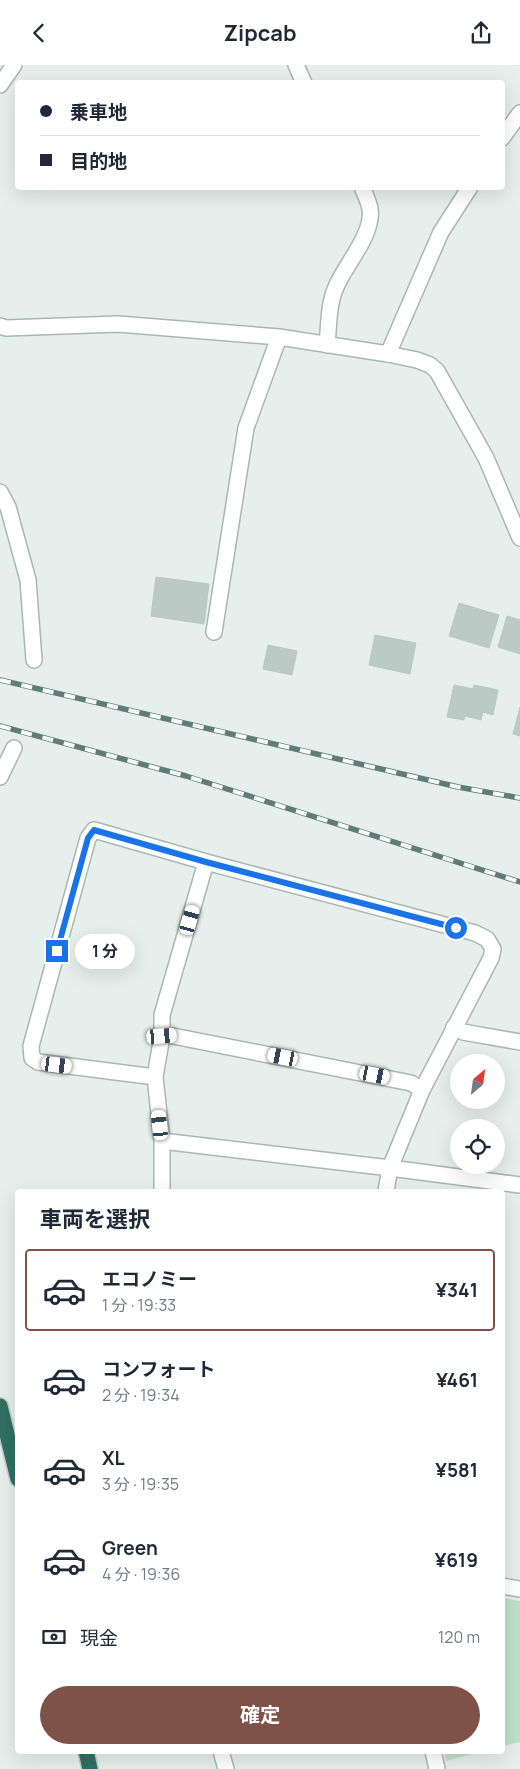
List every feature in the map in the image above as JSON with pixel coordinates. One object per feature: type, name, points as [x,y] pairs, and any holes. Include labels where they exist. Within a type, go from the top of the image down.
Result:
[{"type":"highway","points":[[0,1406],[15,1467]]},
{"type":"highway","points":[[87,1754],[90,1769]]},
{"type":"street","points":[[0,85],[14,65]]},
{"type":"street","points":[[296,65],[303,80]]},
{"type":"street","points":[[505,134],[520,113]]},
{"type":"street","points":[[327,345],[332,297],[336,285],[364,236],[370,221],[370,209],[363,190]]},
{"type":"street","points":[[388,354],[441,232],[468,190]]},
{"type":"street","points":[[0,326],[6,328],[118,324],[279,337],[388,354],[417,360],[430,365],[438,371],[486,458],[520,538]]},
{"type":"street","points":[[214,632],[246,428],[279,337]]},
{"type":"street","points":[[0,492],[8,507],[28,580],[34,660]]},
{"type":"street","points":[[0,777],[14,748]]},
{"type":"street","points":[[155,1077],[38,1062],[32,1058],[31,1045],[88,838],[94,830],[206,862],[475,933],[487,939],[493,949],[491,958],[422,1090],[390,1168],[386,1189]]},
{"type":"street","points":[[162,1189],[162,1141],[155,1077],[162,1036],[162,1015],[206,862]]},
{"type":"street","points":[[454,1027],[464,1031],[520,1042]]},
{"type":"street","points":[[162,1036],[173,1036],[411,1083],[422,1090]]},
{"type":"street","points":[[162,1141],[520,1185]]},
{"type":"street","points":[[505,1586],[520,1589]]},
{"type":"street","points":[[433,1754],[437,1769]]},
{"type":"green space","points":[[505,1598],[520,1601],[520,1742],[505,1746]]},
{"type":"green space","points":[[445,1754],[473,1754],[446,1761]]},
{"type":"building","points":[[156,577],[209,584],[204,624],[151,616]]},
{"type":"building","points":[[459,603],[499,615],[489,648],[449,636]]},
{"type":"building","points":[[507,616],[520,620],[520,654],[498,647]]},
{"type":"building","points":[[375,635],[416,643],[410,674],[369,665]]},
{"type":"building","points":[[268,645],[297,651],[292,675],[263,669]]},
{"type":"building","points":[[454,685],[473,689],[474,685],[498,690],[493,715],[483,712],[481,720],[465,716],[464,720],[447,717]]},
{"type":"building","points":[[520,707],[520,736],[513,734]]},
{"type":"railway","points":[[0,680],[458,787],[520,798]]},
{"type":"railway","points":[[0,726],[186,776],[520,882]]},
{"type":"route","points":[[57,951],[88,838],[94,830],[206,862],[456,928]]}]
